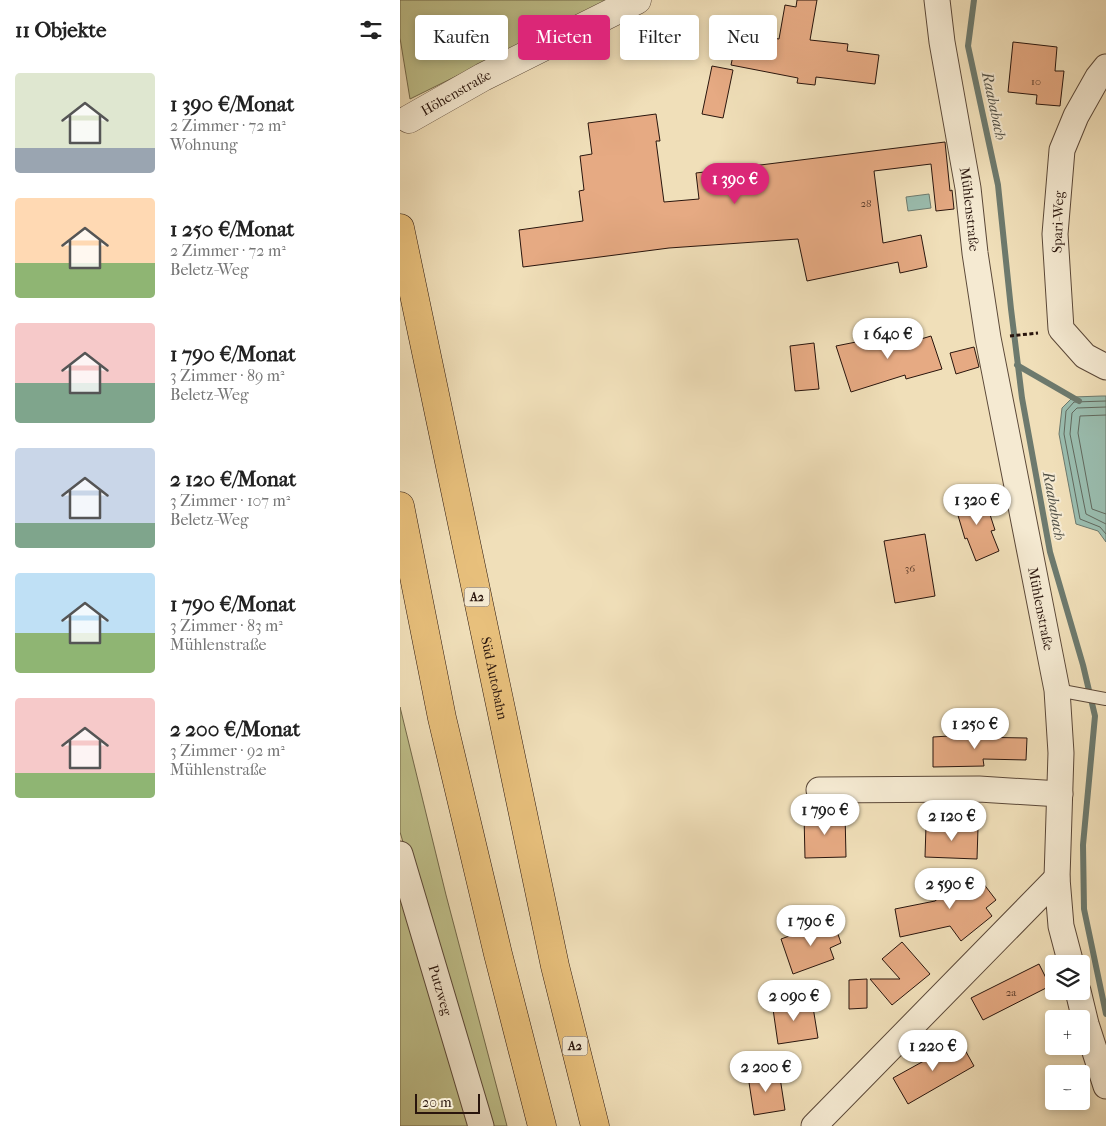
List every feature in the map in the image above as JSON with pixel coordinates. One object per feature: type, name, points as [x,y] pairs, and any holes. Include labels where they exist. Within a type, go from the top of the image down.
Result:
[{"type":"highway","name":"Süd Autobahn","points":[[400,228],[554,966],[595,1126]]},
{"type":"highway","points":[[400,506],[442,718],[498,954],[542,1126]]},
{"type":"street","name":"Höhenstraße","points":[[409,119],[484,77],[637,0]]},
{"type":"street","name":"Mühlenstraße","points":[[937,0],[942,42],[968,188],[975,254],[988,338],[1056,690],[1061,753],[1057,878],[1062,926],[1069,955]]},
{"type":"street","name":"Spari-Weg","points":[[1106,67],[1098,77],[1076,116],[1062,150],[1054,234],[1061,329],[1085,356],[1106,367]]},
{"type":"street","points":[[819,790],[979,789],[1060,794]]},
{"type":"street","name":"Putzweg","points":[[400,854],[481,1126]]},
{"type":"street","points":[[814,1126],[1057,878]]},
{"type":"street","points":[[1080,1000],[1106,1086]]},
{"type":"lane","points":[[1056,690],[1106,699]]},
{"type":"path","points":[[1009,336],[1038,332]]},
{"type":"green space","points":[[400,0],[610,0],[580,15],[518,15],[518,46],[508,50],[508,15],[415,15],[415,60],[489,60],[410,99],[400,38]]},
{"type":"green space","points":[[400,707],[446,895],[507,1126],[487,1126],[400,832]]},
{"type":"green space","points":[[400,875],[475,1126],[400,1126]]},
{"type":"water","points":[[929,194],[931,208],[908,211],[906,197]]},
{"type":"water","points":[[1106,396],[1106,542],[1098,531],[1076,524],[1059,434],[1062,408],[1073,397]]},
{"type":"building","points":[[797,0],[817,0],[810,40],[848,44],[847,51],[879,55],[875,84],[816,77],[815,85],[797,83],[798,78],[731,65],[732,60],[777,60],[777,39],[779,39],[785,5],[796,7]]},
{"type":"building","points":[[1013,42],[1057,47],[1055,71],[1064,71],[1060,106],[1036,104],[1037,95],[1008,92]]},
{"type":"building","points":[[712,66],[733,70],[723,118],[702,114]]},
{"type":"building","points":[[656,114],[660,141],[656,141],[664,202],[699,199],[696,173],[945,142],[950,191],[952,190],[954,209],[936,211],[931,164],[874,171],[883,243],[921,235],[927,267],[900,273],[898,262],[807,281],[798,239],[669,248],[523,267],[519,230],[583,221],[579,191],[584,190],[580,156],[592,154],[588,123]]},
{"type":"building","points":[[918,330],[921,339],[931,336],[942,369],[906,379],[905,375],[851,392],[836,346],[861,341],[862,347]]},
{"type":"building","points":[[814,343],[819,389],[795,391],[790,346]]},
{"type":"building","points":[[974,347],[979,367],[956,374],[950,353]]},
{"type":"building","points":[[983,493],[995,530],[991,531],[999,551],[976,561],[967,538],[965,539],[954,502]]},
{"type":"building","points":[[925,534],[935,596],[895,603],[884,541]]},
{"type":"building","points":[[949,730],[969,730],[969,737],[1027,738],[1026,760],[983,759],[984,766],[933,767],[933,737],[949,736]]},
{"type":"building","points":[[845,813],[846,857],[805,858],[804,815]]},
{"type":"building","points":[[926,826],[978,828],[977,859],[925,857]]},
{"type":"building","points":[[973,870],[996,900],[986,908],[992,916],[961,941],[950,926],[900,937],[895,909],[935,901]]},
{"type":"building","points":[[833,920],[841,943],[830,948],[834,959],[793,974],[781,939]]},
{"type":"building","points":[[902,942],[930,974],[892,1005],[870,979],[900,979],[882,959]]},
{"type":"building","points":[[1039,964],[1045,976],[1045,989],[983,1020],[971,998]]},
{"type":"building","points":[[867,979],[867,1008],[849,1009],[849,980]]},
{"type":"building","points":[[796,998],[798,1009],[813,1007],[818,1038],[778,1044],[772,1002]]},
{"type":"building","points":[[960,1041],[974,1066],[908,1104],[893,1078]]},
{"type":"building","points":[[779,1071],[785,1110],[754,1115],[748,1076]]},
{"type":"waterway","name":"Raababach","points":[[974,0],[968,46],[998,185],[1022,398],[1050,552],[1083,665],[1095,716],[1083,845],[1084,909],[1106,1014]]},
{"type":"waterway","points":[[1017,365],[1079,401]]}]
